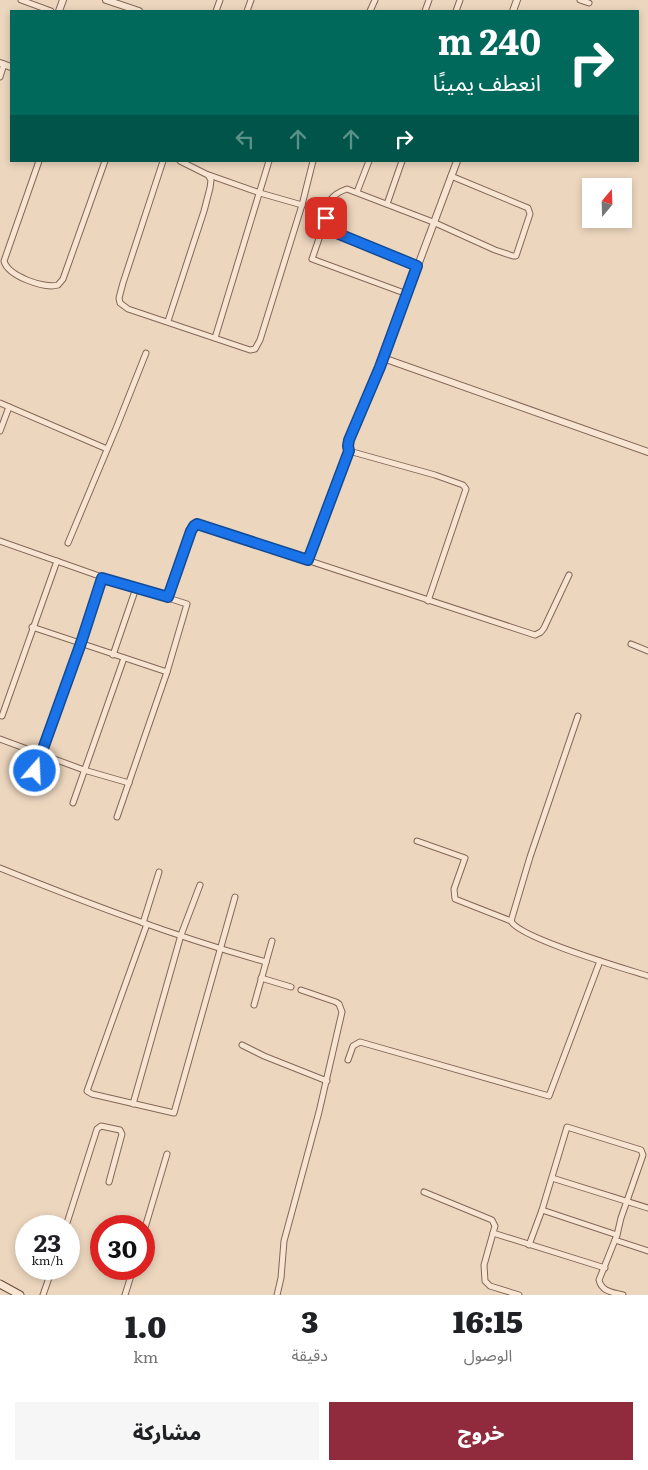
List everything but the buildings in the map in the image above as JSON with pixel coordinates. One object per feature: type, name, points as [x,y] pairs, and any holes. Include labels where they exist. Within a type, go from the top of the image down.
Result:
[{"type":"main road","points":[[0,1284],[20,1295]]},
{"type":"street","points":[[21,0],[48,10]]},
{"type":"street","points":[[106,0],[136,10]]},
{"type":"street","points":[[580,0],[589,3]]},
{"type":"street","points":[[0,77],[2,64]]},
{"type":"street","points":[[38,162],[4,260],[10,271],[48,286],[58,285],[63,279],[105,162]]},
{"type":"street","points":[[163,162],[119,298],[121,305],[250,350],[255,349],[260,340],[302,205],[313,162]]},
{"type":"street","points":[[182,162],[208,175],[302,205]]},
{"type":"street","points":[[215,338],[268,162]]},
{"type":"street","points":[[357,192],[368,162]]},
{"type":"street","points":[[387,204],[402,162]]},
{"type":"street","points":[[308,560],[349,451],[349,440],[380,367],[457,162]]},
{"type":"street","points":[[168,321],[204,211],[211,180],[208,175]]},
{"type":"street","points":[[334,232],[326,218],[327,204],[335,194],[347,189],[433,222],[495,250],[516,256],[530,214],[528,208],[451,176]]},
{"type":"street","points":[[407,294],[312,259],[323,227],[417,266]]},
{"type":"street","points":[[68,543],[146,353]]},
{"type":"street","points":[[383,358],[648,452]]},
{"type":"street","points":[[0,403],[107,449]]},
{"type":"street","points":[[0,431],[9,407]]},
{"type":"street","points":[[349,451],[435,475],[463,485],[466,489],[428,601]]},
{"type":"street","points":[[168,597],[191,531],[197,524],[308,560],[347,575],[535,635],[544,628],[569,574]]},
{"type":"street","points":[[0,541],[102,578],[185,602],[187,607],[167,672],[117,817]]},
{"type":"street","points":[[1,718],[56,561]]},
{"type":"street","points":[[29,788],[81,643],[102,578]]},
{"type":"street","points":[[114,655],[136,588]]},
{"type":"street","points":[[32,627],[167,672]]},
{"type":"street","points":[[632,644],[648,650]]},
{"type":"street","points":[[73,802],[124,658]]},
{"type":"street","points":[[511,921],[530,857],[578,716]]},
{"type":"street","points":[[0,739],[84,770],[129,783]]},
{"type":"street","points":[[417,840],[465,858],[454,889],[455,899],[511,921],[528,933],[600,961],[648,976]]},
{"type":"street","points":[[0,868],[221,950],[266,962]]},
{"type":"street","points":[[158,872],[145,923],[87,1090],[92,1094],[172,1114],[176,1112],[236,897]]},
{"type":"street","points":[[133,1104],[182,935],[200,885]]},
{"type":"street","points":[[254,1005],[272,941]]},
{"type":"street","points":[[348,1060],[353,1046],[360,1042],[549,1096],[600,961]]},
{"type":"street","points":[[262,978],[291,987]]},
{"type":"street","points":[[277,1295],[281,1278],[284,1241],[327,1081],[342,1012],[341,1007],[336,1002],[301,990]]},
{"type":"street","points":[[242,1045],[264,1056],[327,1081]]},
{"type":"street","points":[[70,1215],[97,1129],[101,1126],[120,1130],[122,1134],[108,1182]]},
{"type":"street","points":[[529,1245],[552,1178],[565,1129],[569,1127],[642,1151],[643,1155],[616,1238],[600,1280],[600,1286],[607,1293],[622,1295]]},
{"type":"street","points":[[149,1215],[167,1154]]},
{"type":"street","points":[[552,1178],[648,1208]]},
{"type":"street","points":[[424,1192],[492,1220],[495,1226],[484,1265],[485,1281],[490,1286],[519,1295]]},
{"type":"street","points":[[542,1210],[648,1251]]},
{"type":"street","points":[[493,1233],[605,1268]]},
{"type":"street","points":[[43,1295],[48,1280]]},
{"type":"street","points":[[125,1295],[129,1280]]},
{"type":"route","points":[[35,771],[102,578],[168,597],[191,531],[197,524],[308,560],[349,451],[349,440],[380,367],[417,266],[334,232],[326,218]]}]
